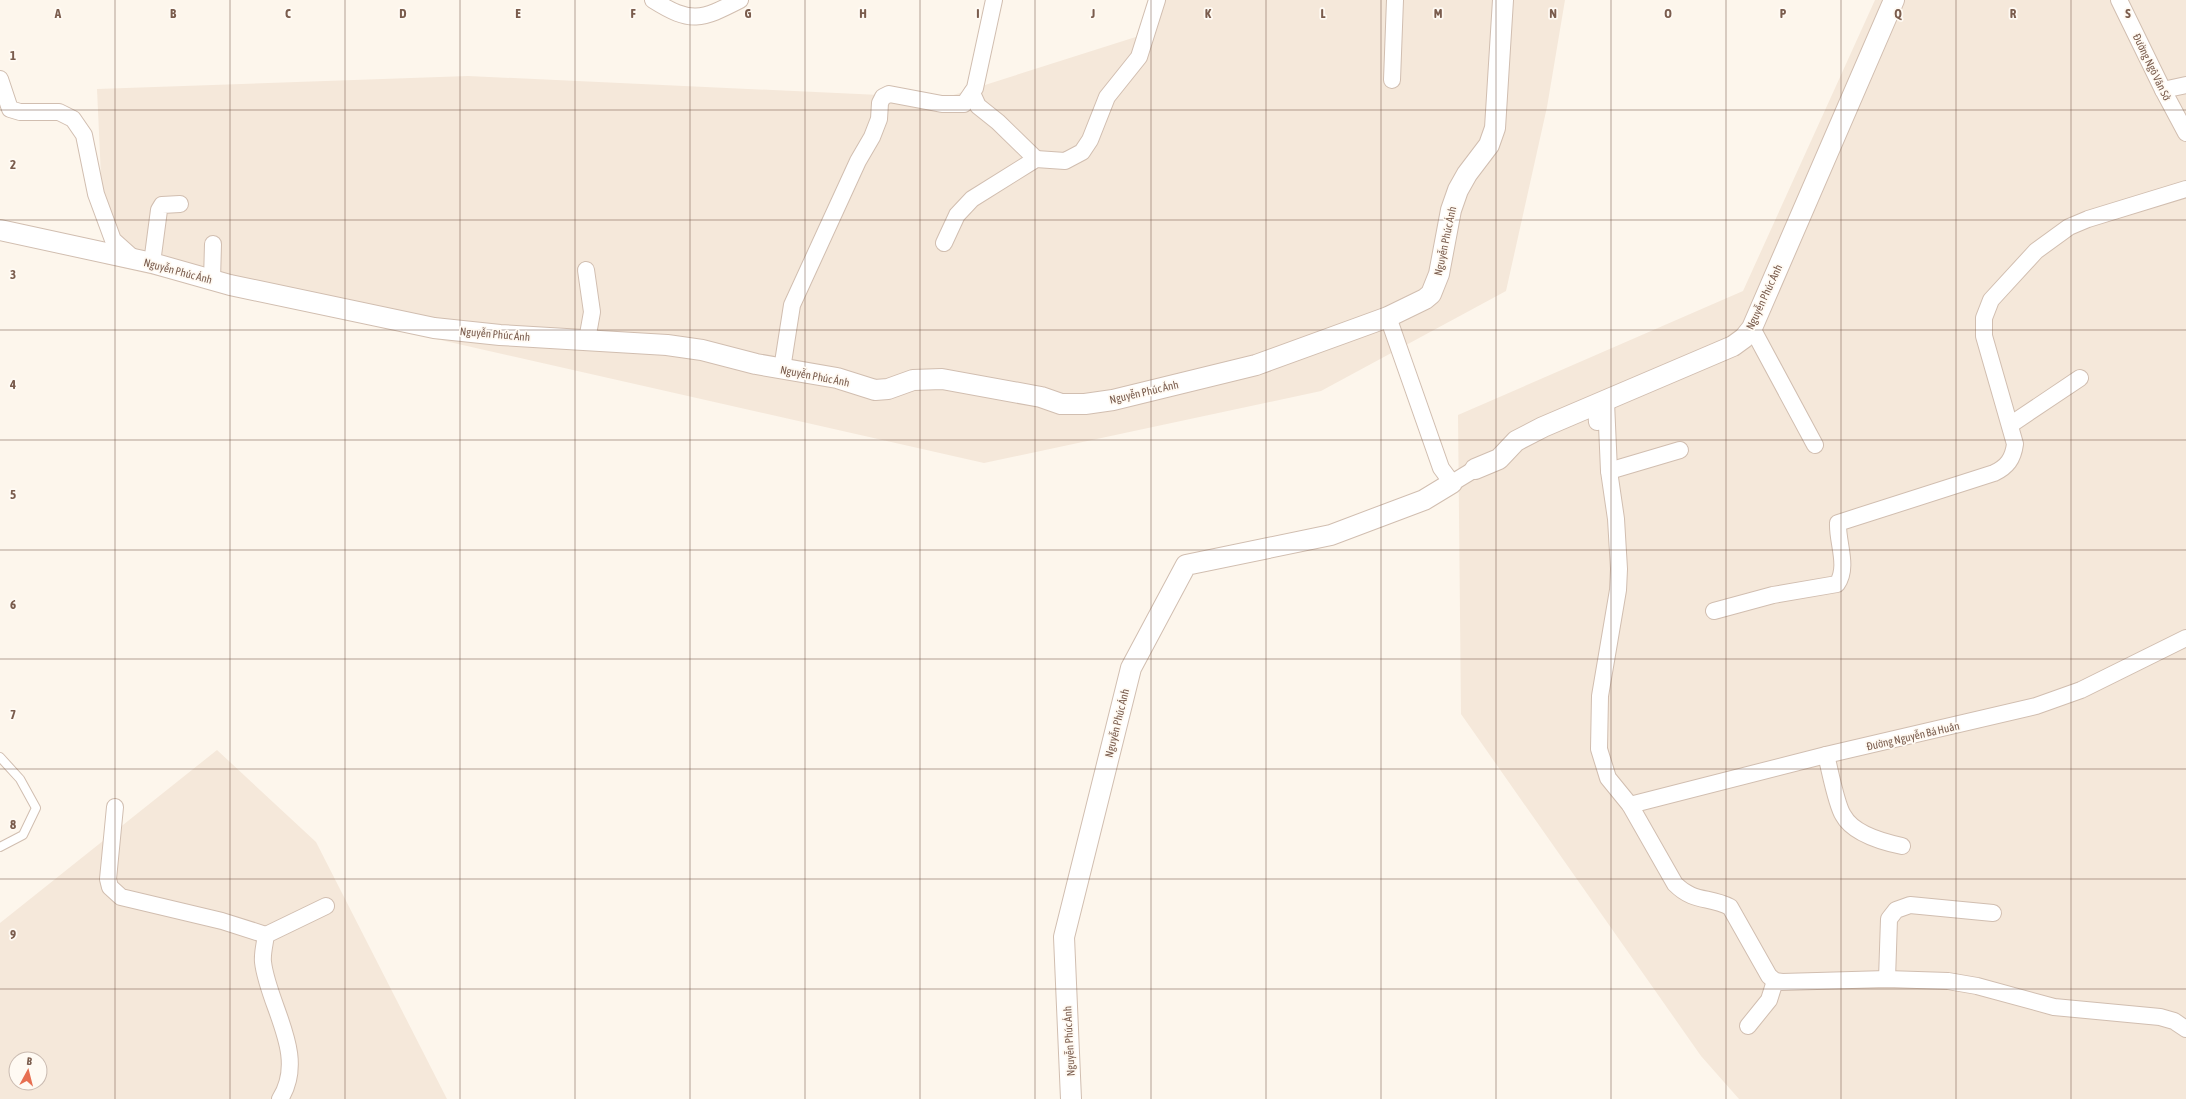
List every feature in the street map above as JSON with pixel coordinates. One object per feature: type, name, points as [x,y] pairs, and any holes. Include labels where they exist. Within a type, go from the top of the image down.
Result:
[{"type":"street","points":[[653,0],[674,14],[697,18],[722,10],[740,0]]},
{"type":"street","points":[[782,369],[792,305],[858,161],[872,137],[879,119],[880,103],[883,97],[889,94],[942,104],[964,104],[975,88],[994,0]]},
{"type":"street","points":[[944,242],[957,215],[972,199],[1036,159],[1065,161],[1082,152],[1090,140],[1107,97],[1139,57],[1157,0]]},
{"type":"street","points":[[1392,80],[1395,0]]},
{"type":"street","name":"Nguyễn Phúc Ánh","points":[[0,230],[152,263],[212,280],[434,328],[500,335],[627,342],[695,349],[782,369],[836,378],[875,390],[888,389],[913,380],[942,379],[1041,397],[1061,404],[1085,404],[1113,400],[1256,365],[1388,317],[1431,294],[1439,274],[1450,210],[1458,190],[1467,174],[1485,152],[1492,138],[1496,122],[1503,0]]},
{"type":"street","name":"Nguyễn Phúc Ánh","points":[[1475,469],[1499,458],[1516,441],[1529,434],[1733,346],[1744,338],[1752,328],[1894,0]]},
{"type":"street","name":"Đường Ngô Văn Sở","points":[[2119,0],[2186,133]]},
{"type":"street","points":[[0,79],[10,109],[20,112],[59,112],[73,119],[84,134],[96,194],[113,240],[132,257],[152,263],[159,210],[162,205],[180,204]]},
{"type":"street","points":[[2163,90],[2186,85]]},
{"type":"street","points":[[972,93],[978,106],[998,122],[1036,159]]},
{"type":"street","points":[[1714,611],[1773,595],[1837,584],[1842,577],[1838,523],[2001,470],[2010,462],[2014,453],[2015,444],[1984,336],[1984,318],[1992,300],[2036,251],[2069,227],[2088,219],[2186,189]]},
{"type":"street","points":[[212,244],[212,280]]},
{"type":"street","points":[[586,270],[592,312],[587,340]]},
{"type":"street","points":[[1388,317],[1440,468],[1452,483],[1475,469]]},
{"type":"street","points":[[1752,328],[1815,445]]},
{"type":"street","points":[[2010,424],[2080,378]]},
{"type":"street","points":[[1606,402],[1609,471],[1618,542],[1618,590],[1600,696],[1598,733],[1603,764],[1608,778],[1630,805],[1674,884],[1683,892],[1695,898],[1723,903],[1730,907],[1768,976],[1774,981],[1887,979],[1960,983],[2054,1007],[2160,1018],[2174,1021],[2186,1029]]},
{"type":"street","points":[[1609,471],[1680,450]]},
{"type":"street","name":"Nguyễn Phúc Ánh","points":[[1071,1099],[1064,937],[1131,668],[1186,565],[1331,535],[1424,500],[1452,483]]},
{"type":"street","name":"Đường Nguyễn Bá Huân","points":[[1630,805],[2036,706],[2081,690],[2186,638]]},
{"type":"street","points":[[1826,756],[1843,816],[1866,836],[1882,842],[1902,846]]},
{"type":"street","points":[[115,807],[108,880],[110,887],[121,897],[222,921],[266,934],[326,906]]},
{"type":"street","points":[[1887,979],[1889,919],[1896,910],[1910,905],[1993,913]]},
{"type":"street","points":[[266,934],[263,961],[270,993],[285,1033],[288,1050],[288,1079],[280,1099]]},
{"type":"street","points":[[1748,1026],[1769,1000],[1774,981]]},
{"type":"lane","points":[[0,757],[20,779],[36,808],[23,836],[0,847]]},
{"type":"shaded area","points":[[1153,0],[1565,0],[1547,107],[1506,291],[1321,391],[984,463],[105,264],[97,89],[468,76],[944,98],[1142,35]]},
{"type":"shaded area","points":[[1875,0],[2186,0],[2186,1099],[1739,1099],[1701,1056],[1461,714],[1458,415],[1743,291]]},
{"type":"shaded area","points":[[217,750],[316,842],[447,1099],[0,1099],[0,923]]}]
